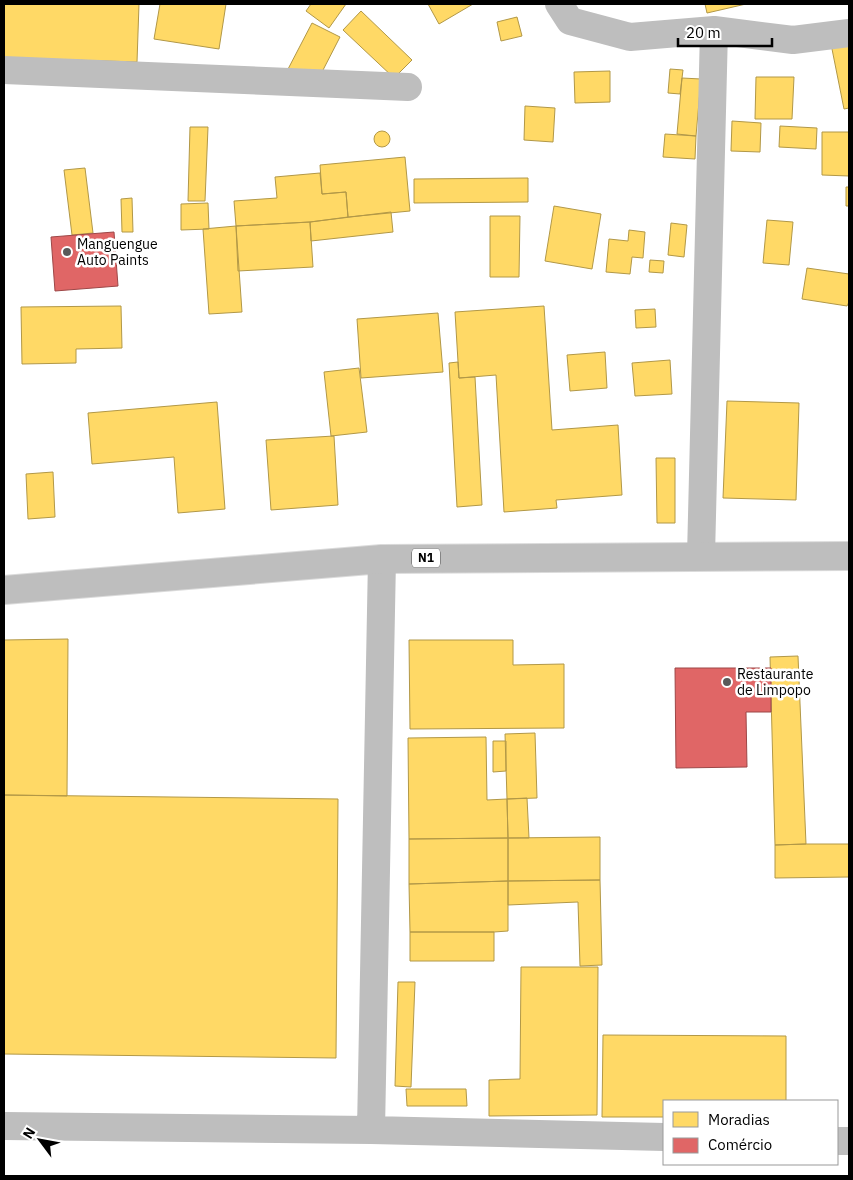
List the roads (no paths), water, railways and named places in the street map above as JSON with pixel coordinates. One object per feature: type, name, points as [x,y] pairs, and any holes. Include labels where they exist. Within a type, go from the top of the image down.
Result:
[{"type":"main road","points":[[559,4],[570,21],[630,37],[714,30],[793,40],[849,33]]},
{"type":"main road","points":[[701,556],[714,30]]},
{"type":"main road","points":[[4,70],[408,87]]},
{"type":"main road","name":"N1","points":[[4,590],[382,559],[849,556]]},
{"type":"main road","points":[[371,1130],[382,559]]},
{"type":"main road","points":[[4,1126],[371,1130],[663,1137]]},
{"type":"place","name":"Manguengue Auto Paints","points":[[67,252]]},
{"type":"place","name":"Restaurante de Limpopo","points":[[727,682]]}]
